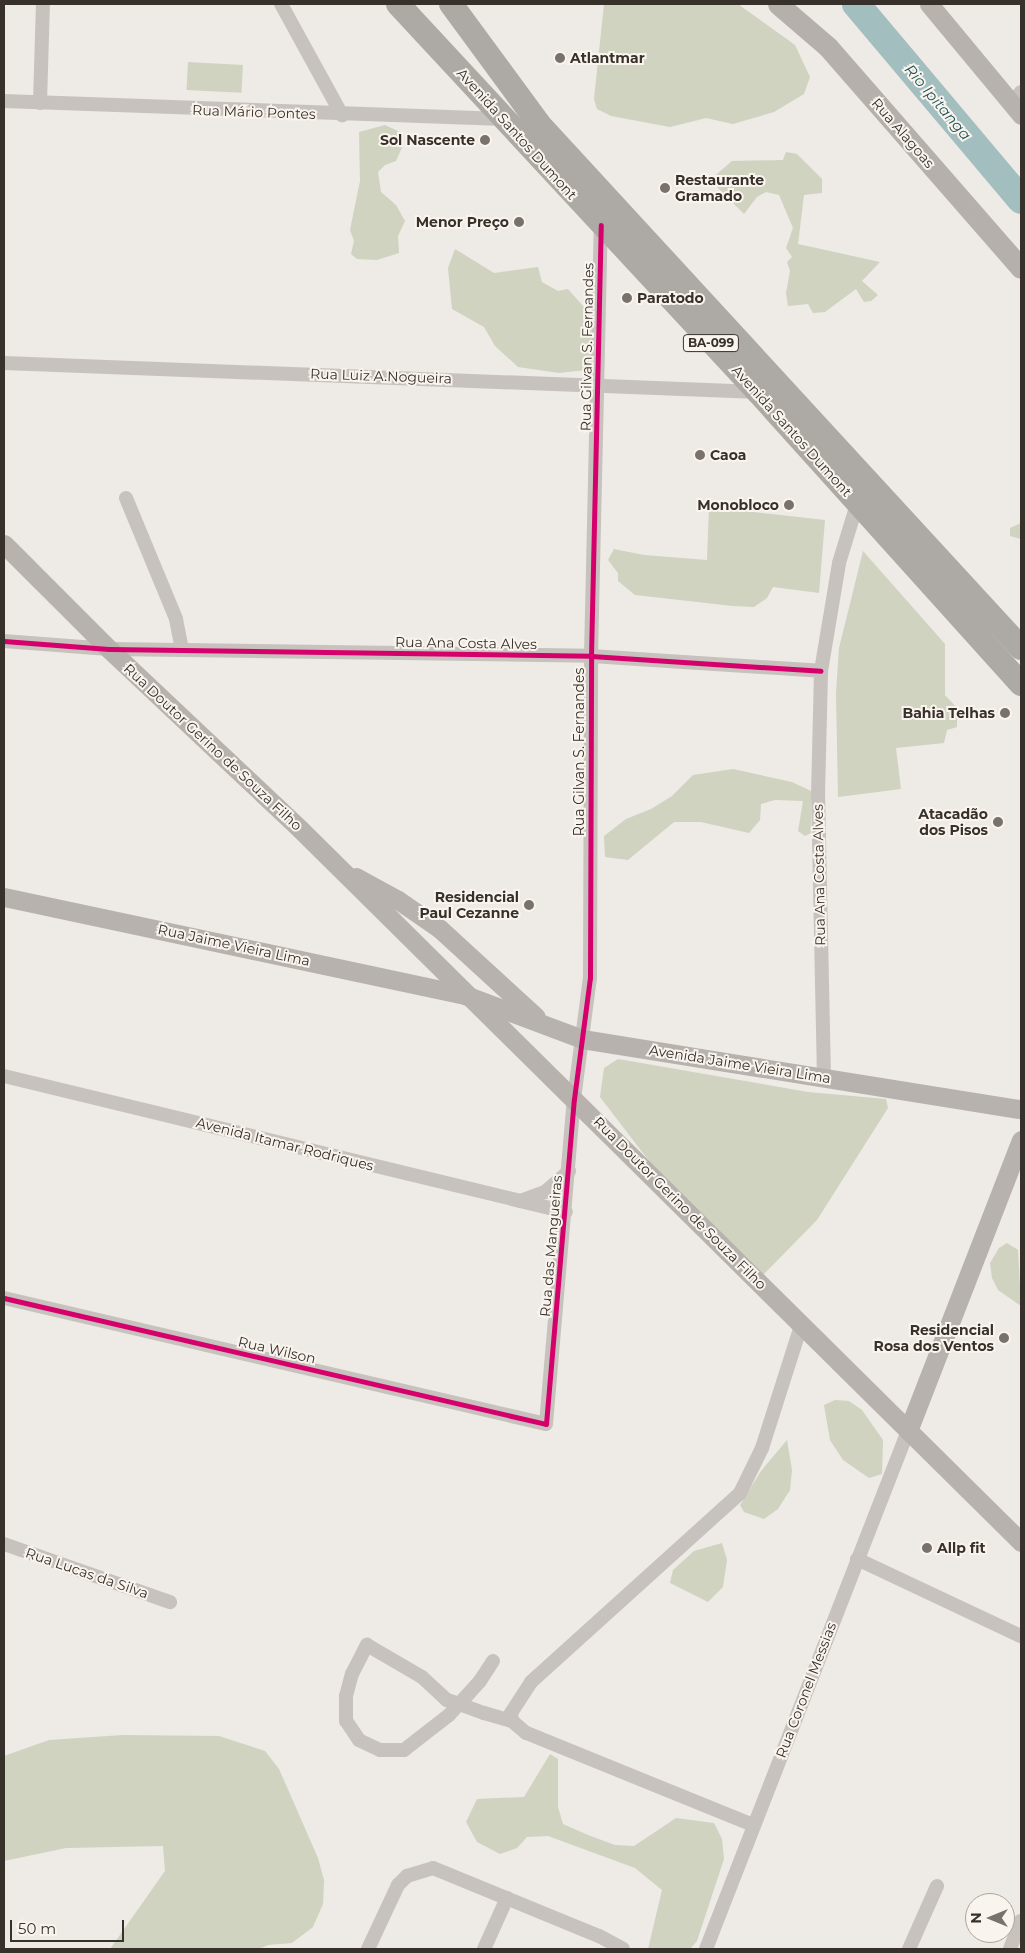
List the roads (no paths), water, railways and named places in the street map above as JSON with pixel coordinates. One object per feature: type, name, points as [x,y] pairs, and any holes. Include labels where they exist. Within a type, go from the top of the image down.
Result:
[{"type":"highway","name":"Avenida Santos Dumont","points":[[398,4],[601,225],[758,392],[1021,684]]},
{"type":"highway","name":"Avenida Santos Dumont","points":[[451,4],[539,124],[1021,648]]},
{"type":"main road","name":"Rua Alagoas","points":[[778,4],[828,47],[1021,268]]},
{"type":"main road","points":[[929,4],[1018,104]]},
{"type":"main road","name":"Rua Doutor Gerino de Souza Filho","points":[[4,544],[109,649],[337,867],[465,995],[574,1099],[1021,1542]]},
{"type":"main road","name":"Rua Doutor Gerino de Souza Filho","points":[[337,867],[398,900],[440,929],[542,1023]]},
{"type":"main road","name":"Rua Jaime Vieira Lima","points":[[4,897],[465,995]]},
{"type":"main road","name":"Avenida Jaime Vieira Lima","points":[[465,995],[582,1039],[1015,1107]]},
{"type":"main road","points":[[1015,1107],[1021,1122]]},
{"type":"main road","points":[[908,1431],[1021,1140]]},
{"type":"main road","points":[[1002,1192],[1021,1167]]},
{"type":"street","points":[[40,103],[42,4]]},
{"type":"street","points":[[281,4],[342,115]]},
{"type":"street","name":"Rua Mário Pontes","points":[[4,102],[342,115],[504,119]]},
{"type":"street","name":"Rua Gilvan S. Fernandes","points":[[574,1099],[590,978],[591,656],[601,225]]},
{"type":"street","name":"Rua Luiz A.Nogueira","points":[[4,363],[598,384],[758,392]]},
{"type":"street","points":[[126,498],[176,619],[182,649]]},
{"type":"street","name":"Rua Ana Costa Alves","points":[[824,1078],[818,795],[821,672],[839,562],[857,504]]},
{"type":"street","name":"Rua Ana Costa Alves","points":[[4,641],[109,649],[591,656],[821,672]]},
{"type":"street","name":"Avenida Itamar Rodriques","points":[[4,1076],[566,1212]]},
{"type":"street","name":"Rua das Mangueiras","points":[[546,1424],[566,1212],[574,1099]]},
{"type":"street","points":[[520,1201],[545,1192],[569,1171]]},
{"type":"street","name":"Rua Wilson","points":[[4,1298],[546,1424]]},
{"type":"street","points":[[512,1721],[511,1713],[531,1682],[740,1493],[762,1448],[802,1323]]},
{"type":"street","name":"Rua Coronel Messias","points":[[706,1949],[908,1431]]},
{"type":"street","name":"Rua Lucas da Silva","points":[[4,1544],[170,1602]]},
{"type":"street","points":[[857,1559],[1021,1636]]},
{"type":"street","points":[[493,1661],[459,1704],[425,1736],[404,1750],[380,1750],[360,1740],[346,1721],[346,1696],[352,1674],[367,1645],[422,1677],[447,1700],[459,1704],[512,1721],[526,1733],[753,1825]]},
{"type":"street","points":[[368,1949],[386,1904],[398,1886],[407,1876],[422,1869],[433,1868],[600,1936],[623,1949]]},
{"type":"street","points":[[909,1949],[937,1886]]},
{"type":"street","points":[[484,1949],[507,1898]]},
{"type":"street","points":[[1010,1949],[1021,1920]]},
{"type":"waterway","name":"Rio Ipitanga","points":[[856,4],[1021,200]]},
{"type":"place","name":"Atlantmar","points":[[560,58]]},
{"type":"place","name":"Sol Nascente","points":[[485,140]]},
{"type":"place","name":"Restaurante Gramado","points":[[665,188]]},
{"type":"place","name":"Menor Preço","points":[[519,222]]},
{"type":"place","name":"Paratodo","points":[[627,298]]},
{"type":"place","name":"Caoa","points":[[700,455]]},
{"type":"place","name":"Monobloco","points":[[789,505]]},
{"type":"place","name":"Bahia Telhas","points":[[1005,713]]},
{"type":"place","name":"Atacadão dos Pisos","points":[[998,822]]},
{"type":"place","name":"Residencial Paul Cezanne","points":[[529,905]]},
{"type":"place","name":"Residencial Rosa dos Ventos","points":[[1004,1338]]},
{"type":"place","name":"Allp fit","points":[[927,1548]]}]
